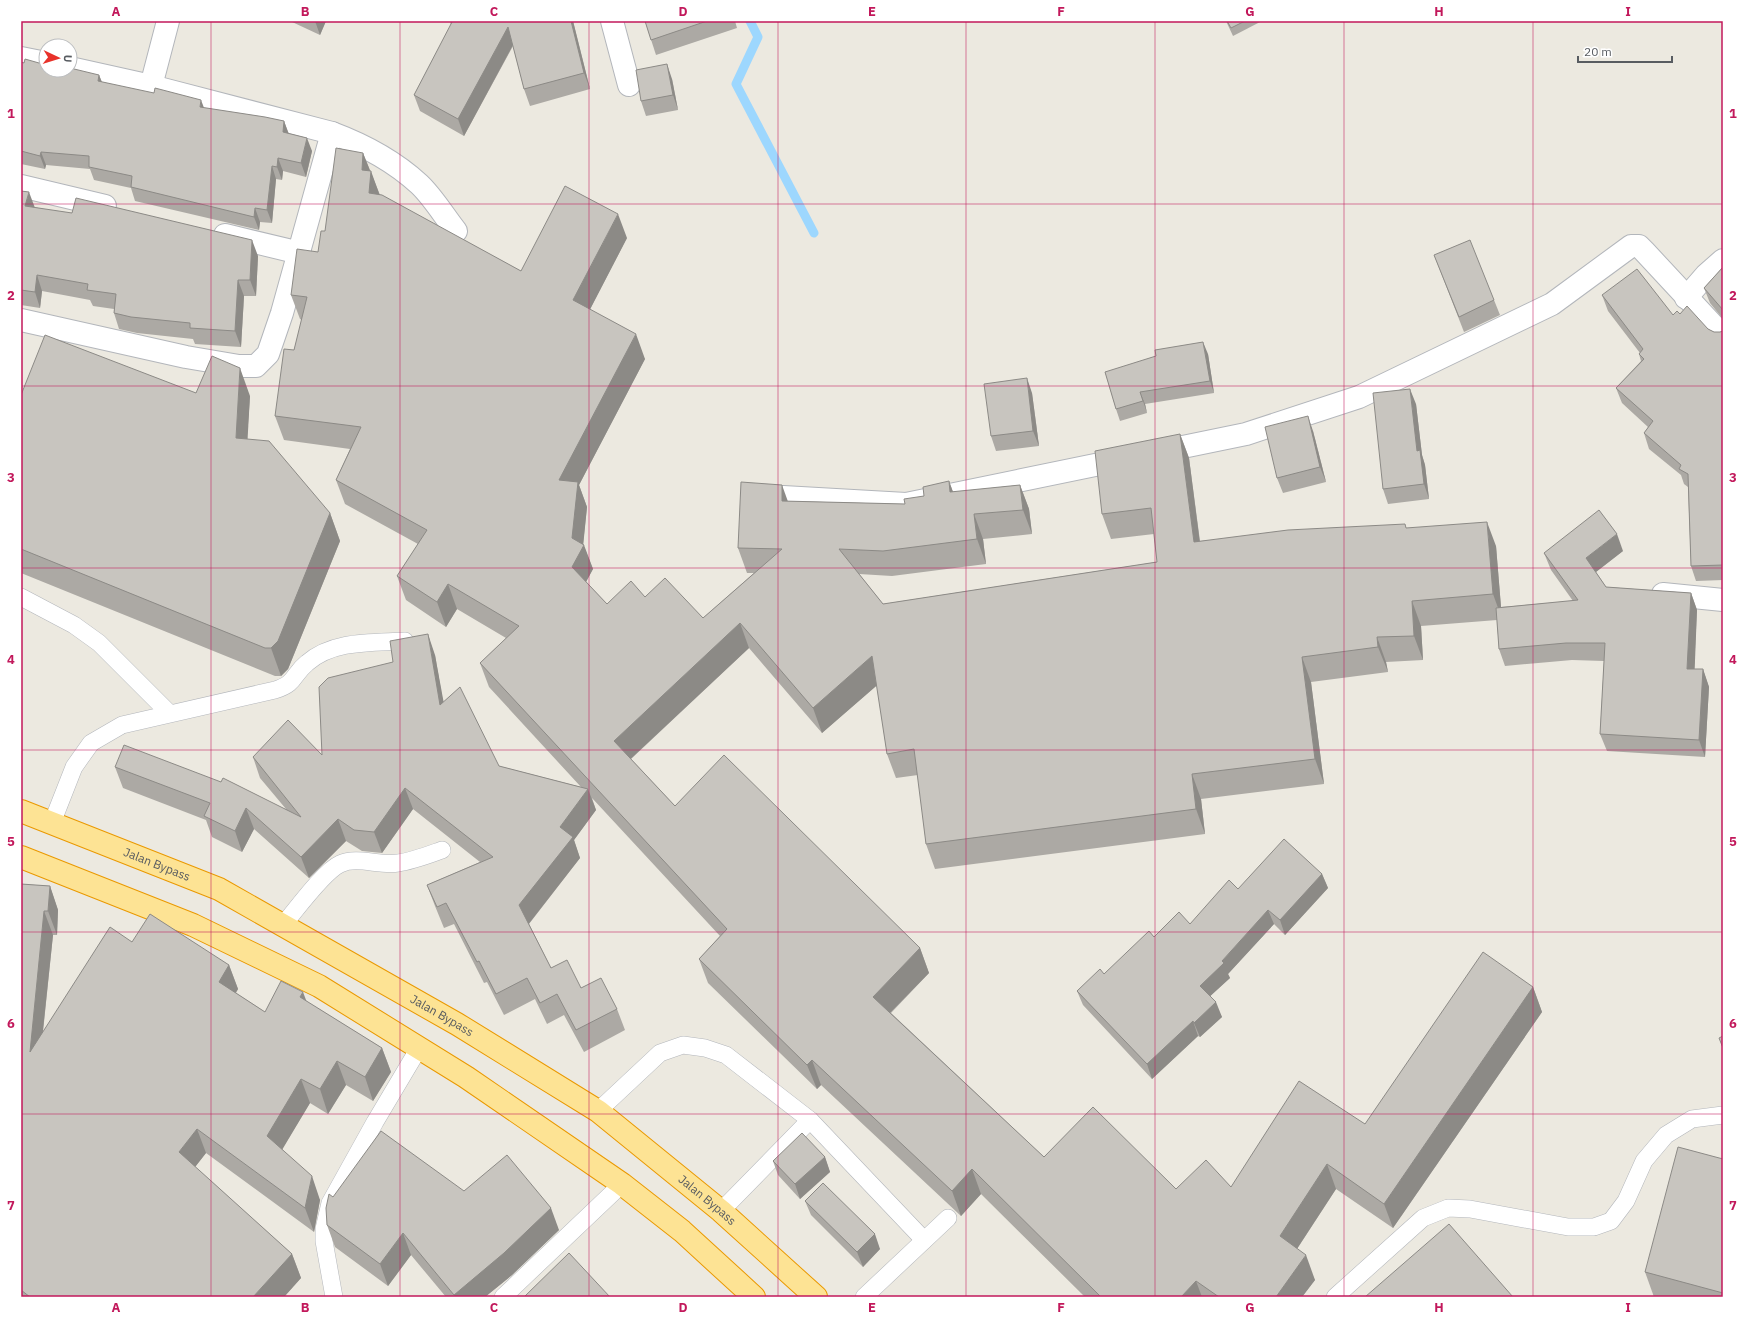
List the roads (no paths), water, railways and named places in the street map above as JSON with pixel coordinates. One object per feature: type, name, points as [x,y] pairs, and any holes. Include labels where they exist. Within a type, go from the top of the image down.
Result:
[{"type":"highway","name":"Jalan Bypass","points":[[21,811],[219,889],[457,1024],[598,1111],[721,1211],[816,1297]]},
{"type":"highway","points":[[21,857],[200,928],[319,986],[466,1077],[622,1184],[682,1231],[754,1297]]},
{"type":"street","points":[[151,86],[168,21]]},
{"type":"street","points":[[612,21],[629,85]]},
{"type":"street","points":[[21,58],[38,61]]},
{"type":"street","points":[[78,70],[151,86],[332,133],[356,142],[395,164],[420,185],[456,231]]},
{"type":"street","points":[[21,320],[186,357],[239,366],[256,366],[268,354],[300,253],[332,133]]},
{"type":"street","points":[[21,186],[122,210]]},
{"type":"street","points":[[207,231],[300,253]]},
{"type":"street","points":[[783,496],[906,504],[1246,434],[1359,397],[1552,304],[1631,246],[1639,246],[1723,336]]},
{"type":"street","points":[[1686,298],[1706,275],[1723,260]]},
{"type":"street","points":[[1640,593],[1723,600]]},
{"type":"lane","points":[[21,597],[74,625],[99,643],[169,713]]},
{"type":"lane","points":[[52,823],[74,767],[91,743],[122,725],[287,686],[306,663],[320,654],[344,645],[405,641]]},
{"type":"lane","points":[[283,925],[324,878],[339,864],[350,862],[398,863],[422,858],[442,850]]},
{"type":"lane","points":[[598,1111],[660,1053],[684,1045],[705,1048],[726,1055],[810,1120],[924,1240]]},
{"type":"lane","points":[[334,1297],[324,1241],[324,1229],[330,1203],[368,1134],[419,1048]]},
{"type":"lane","points":[[1335,1297],[1423,1218],[1448,1208],[1470,1209],[1568,1228],[1594,1227],[1612,1221],[1626,1201],[1644,1161],[1666,1135],[1692,1119],[1723,1115]]},
{"type":"lane","points":[[721,1211],[810,1120]]},
{"type":"lane","points":[[503,1297],[622,1184]]},
{"type":"lane","points":[[864,1297],[948,1218]]},
{"type":"waterway","points":[[750,21],[758,37],[736,84],[814,233]]}]
